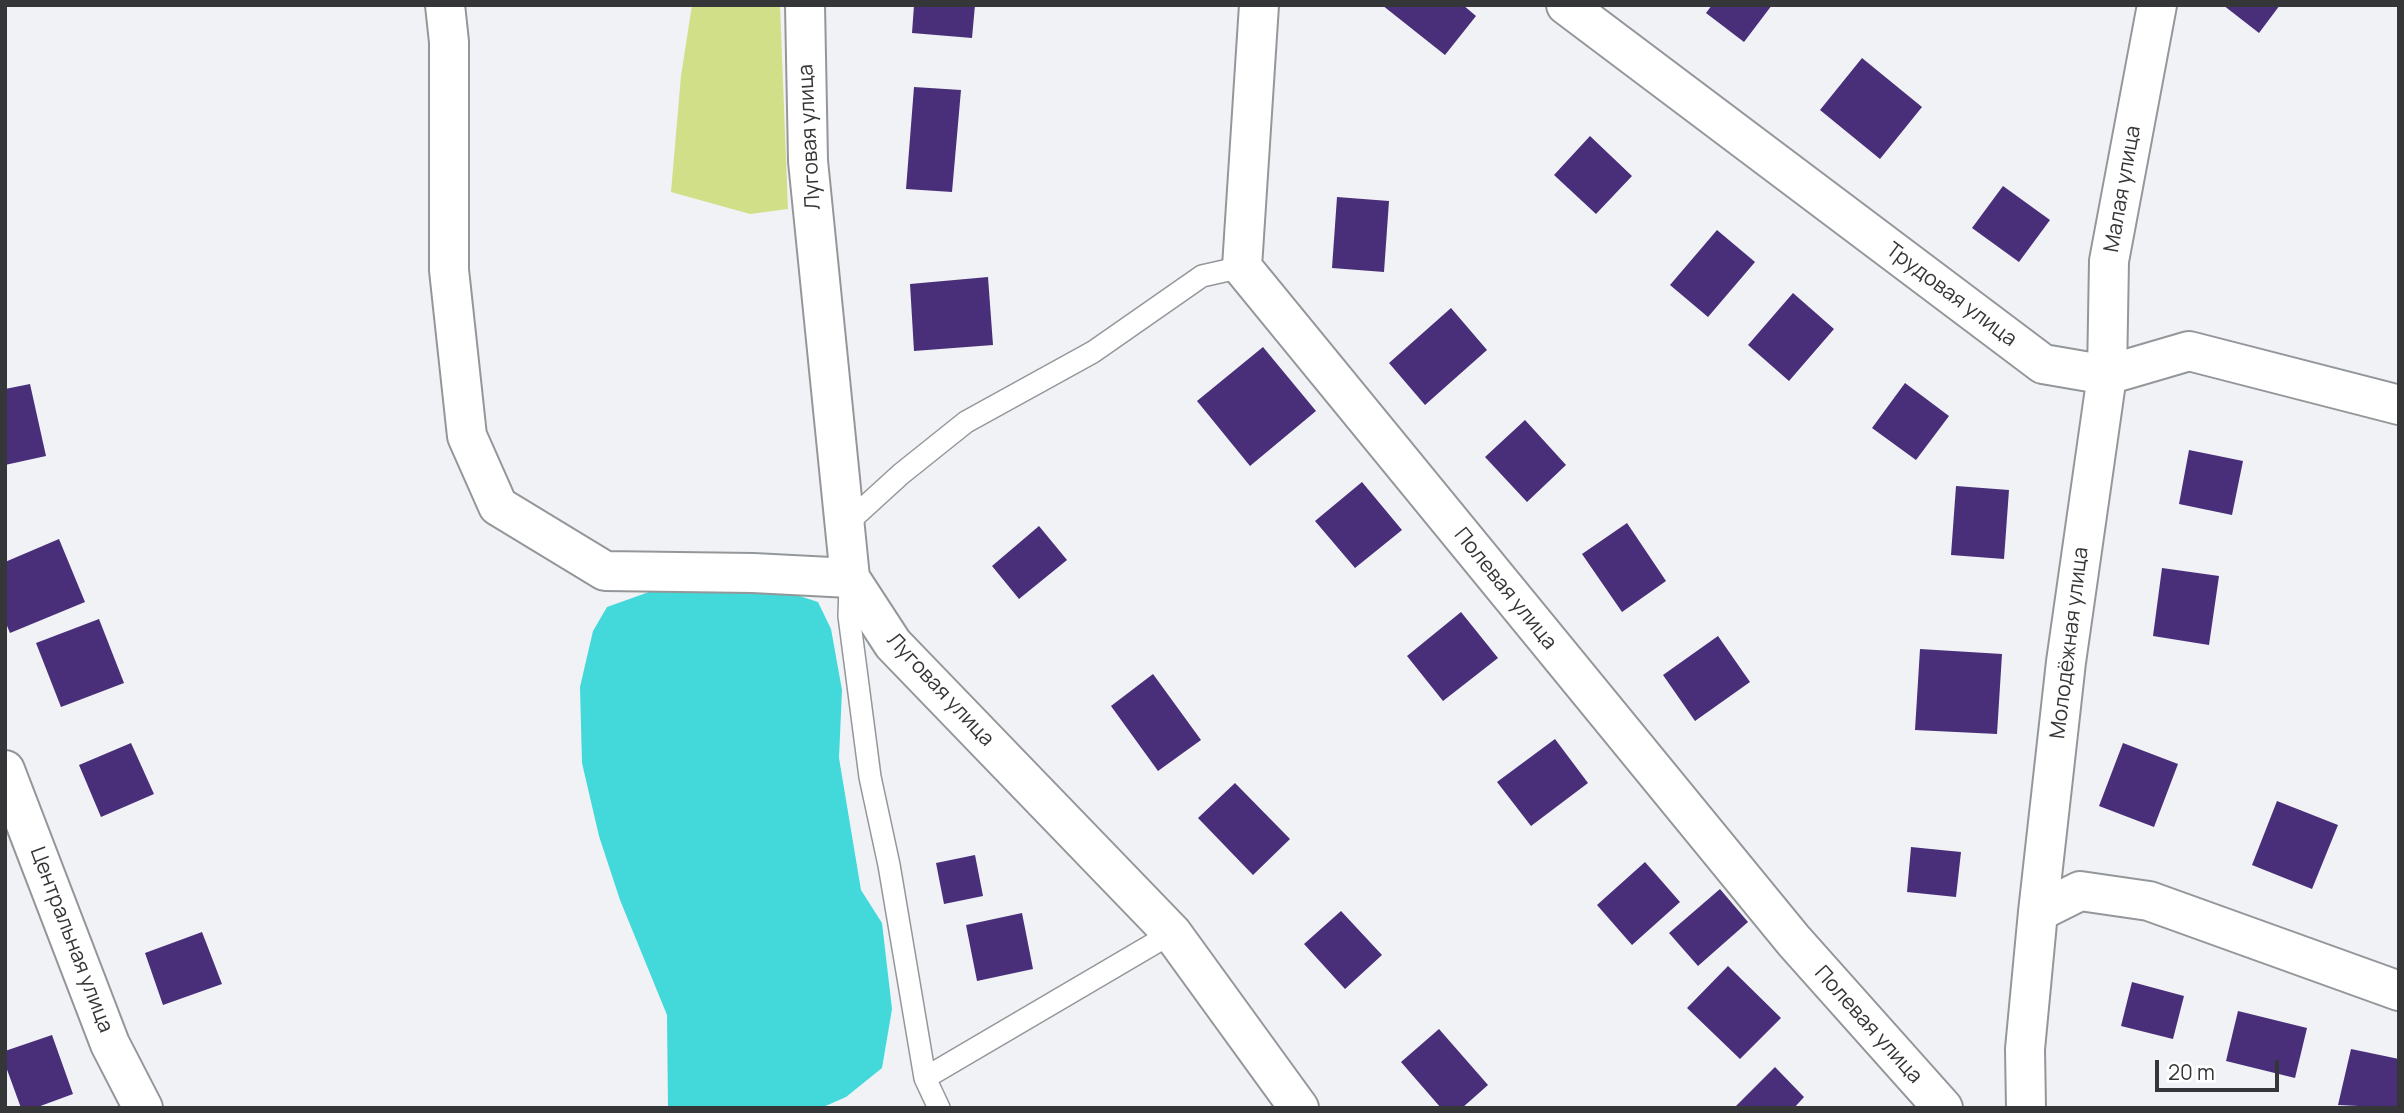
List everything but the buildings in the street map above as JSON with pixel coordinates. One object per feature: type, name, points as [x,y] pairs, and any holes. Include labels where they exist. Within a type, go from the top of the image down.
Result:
[{"type":"street","points":[[445,5],[449,42],[449,270],[467,436],[498,506],[605,571],[753,573],[850,578]]},
{"type":"street","name":"Луговая улица","points":[[805,5],[808,161],[850,578],[894,644],[1172,933],[1299,1108]]},
{"type":"street","points":[[1242,267],[1259,5]]},
{"type":"street","name":"Трудовая улица","points":[[1566,5],[2043,364],[2107,375],[2189,351],[2399,405]]},
{"type":"street","name":"Малая улица","points":[[2107,375],[2109,261],[2157,5]]},
{"type":"street","name":"Полевая улица","points":[[1242,267],[1794,941],[1942,1108]]},
{"type":"street","name":"Молодёжная улица","points":[[2026,1108],[2025,1049],[2038,912],[2066,662],[2107,375]]},
{"type":"street","name":"Центральная улица","points":[[5,770],[110,1044],[143,1108]]},
{"type":"street","points":[[2038,912],[2080,891],[2149,901],[2399,991]]},
{"type":"lane","points":[[844,526],[901,474],[966,422],[1093,352],[1202,276],[1242,267]]},
{"type":"lane","points":[[850,578],[849,616],[870,777],[889,865],[925,1078],[939,1108]]},
{"type":"lane","points":[[925,1078],[1172,933]]},
{"type":"green space","points":[[692,5],[780,5],[788,209],[750,214],[671,192],[681,76]]},
{"type":"water","points":[[704,587],[787,592],[818,602],[831,629],[842,690],[839,758],[861,890],[882,923],[892,1009],[882,1068],[846,1097],[821,1108],[668,1108],[667,1015],[620,900],[599,836],[582,763],[580,687],[593,631],[607,607],[649,592]]}]
